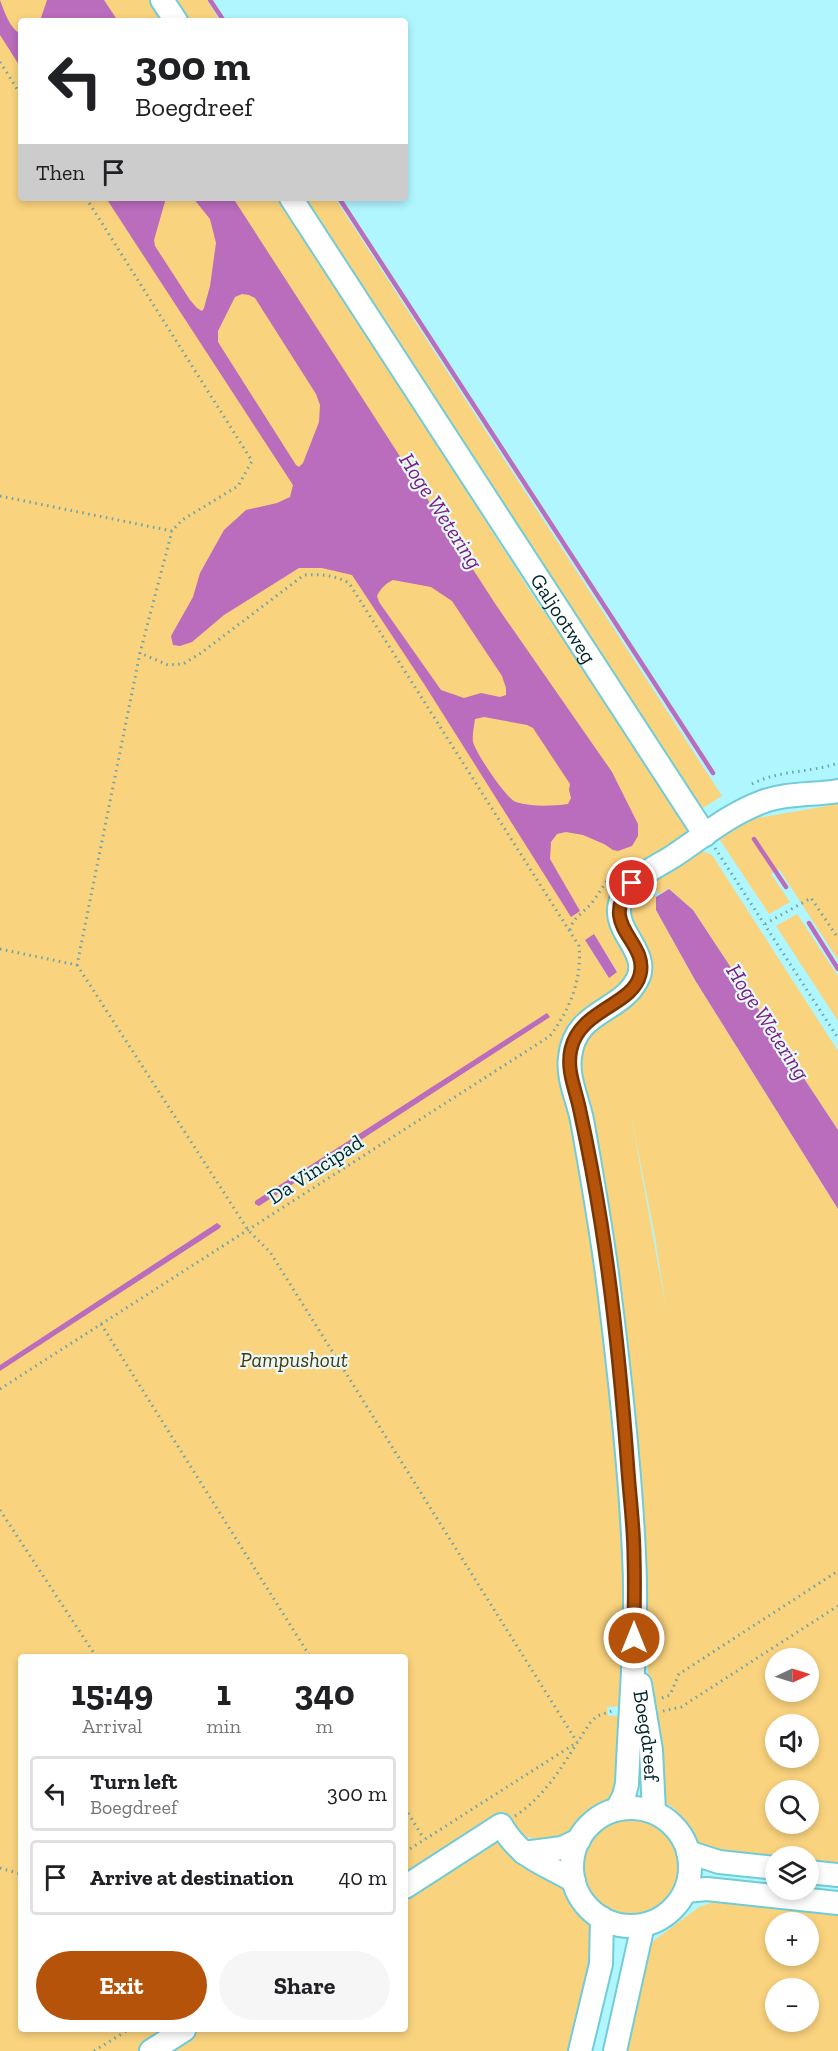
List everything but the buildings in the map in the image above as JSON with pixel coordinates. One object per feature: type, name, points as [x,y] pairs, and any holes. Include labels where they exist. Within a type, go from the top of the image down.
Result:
[{"type":"street","points":[[162,0],[174,18]]},
{"type":"street","name":"Galjootweg","points":[[293,201],[705,834]]},
{"type":"street","name":"Boegdreef","points":[[617,1809],[627,1784],[638,1712],[634,1659],[634,1555],[622,1394],[601,1222],[580,1110],[569,1071],[569,1059],[576,1036],[583,1025],[632,989],[640,975],[639,959],[620,922],[619,911],[625,891],[632,883],[725,820],[763,801],[838,791]]},
{"type":"street","name":"Boegdreef","points":[[638,1712],[651,1750],[654,1812]]},
{"type":"street","points":[[636,1808],[654,1812],[670,1822],[681,1836],[688,1852],[690,1866],[685,1892],[667,1913],[642,1925],[621,1925],[602,1918],[586,1906],[576,1888],[572,1868],[574,1848],[584,1830],[599,1817],[617,1809],[636,1808]]},
{"type":"street","points":[[408,1885],[501,1825],[514,1846],[536,1862],[549,1866],[574,1881]]},
{"type":"street","points":[[524,1853],[562,1848],[579,1840]]},
{"type":"street","points":[[688,1852],[719,1862],[765,1867]]},
{"type":"street","points":[[819,1873],[838,1875]]},
{"type":"street","points":[[685,1892],[707,1889],[838,1903]]},
{"type":"street","points":[[580,2051],[601,1964],[602,1918]]},
{"type":"street","points":[[615,2051],[642,1925]]},
{"type":"street","points":[[151,2051],[181,2032]]},
{"type":"path","points":[[0,62],[18,91]]},
{"type":"path","points":[[88,201],[252,461],[238,486],[182,520],[172,531],[140,653],[77,965],[248,1230],[270,1252],[577,1742]]},
{"type":"path","points":[[0,496],[172,531]]},
{"type":"path","name":"Da Vincipad","points":[[0,1389],[550,1036],[564,1018],[572,1000],[578,976],[579,946],[349,583],[339,577],[304,575],[201,653],[183,664],[168,665],[140,653]]},
{"type":"path","points":[[705,834],[838,1038]]},
{"type":"path","points":[[765,924],[811,898],[838,938]]},
{"type":"path","points":[[0,949],[77,965]]},
{"type":"path","points":[[101,1324],[307,1654]]},
{"type":"path","points":[[0,1510],[94,1654]]},
{"type":"path","points":[[638,1712],[650,1703],[670,1695],[679,1674],[838,1572]]},
{"type":"path","points":[[501,1825],[529,1807],[547,1789],[577,1742],[597,1716],[607,1711],[666,1711],[681,1707],[838,1606]]},
{"type":"path","points":[[408,1849],[577,1742]]},
{"type":"path","points":[[408,1813],[424,1839]]},
{"type":"path","points":[[0,1868],[18,1873]]},
{"type":"path","points":[[94,2051],[125,2032]]},
{"type":"green space","name":"Pampushout","points":[[0,0],[152,0],[164,18],[18,18],[18,201],[281,201],[537,602],[681,808],[688,824],[686,836],[626,877],[628,955],[631,971],[561,1076],[599,1256],[626,1539],[625,1706],[607,1707],[608,1716],[625,1715],[622,1786],[610,1802],[595,1809],[580,1821],[571,1833],[540,1845],[528,1836],[524,1864],[565,1885],[573,1904],[595,1927],[598,1936],[572,2051],[0,2051]],"holes":[[[594,935],[617,971],[608,977],[585,940]]]},
{"type":"green space","points":[[172,0],[207,0],[218,18],[184,18]]},
{"type":"green space","points":[[302,201],[337,201],[722,796],[698,811]]},
{"type":"green space","points":[[838,804],[838,960],[779,869],[771,874],[790,902],[769,914],[718,837],[757,818]]},
{"type":"green space","points":[[701,851],[712,855],[838,1051],[838,1130],[693,910],[669,889],[659,894],[652,885],[654,880]]},
{"type":"green space","points":[[644,883],[656,897],[656,910],[695,980],[838,1209],[838,1867],[819,1865],[819,1846],[765,1846],[765,1855],[710,1853],[696,1843],[688,1825],[674,1808],[661,1800],[648,1672],[646,1582],[578,1073],[579,1052],[591,1030],[635,998],[628,907]],"holes":[[[632,1120],[655,1237],[666,1308]]]},
{"type":"green space","points":[[797,914],[838,976],[838,1021],[776,926]]},
{"type":"green space","points":[[631,1817],[650,1820],[667,1831],[678,1848],[681,1867],[678,1886],[667,1903],[650,1914],[631,1917],[612,1914],[595,1903],[584,1886],[581,1867],[584,1848],[595,1831],[612,1820]]},
{"type":"green space","points":[[716,1901],[838,1914],[838,2051],[623,2051],[652,1942],[699,1907]]},
{"type":"shaded area","points":[[0,0],[11,24],[18,32],[18,63],[0,35]]},
{"type":"shaded area","points":[[47,0],[104,0],[116,18],[41,18]]},
{"type":"shaded area","points":[[108,201],[165,201],[154,240],[155,246],[190,300],[202,311],[210,286],[216,243],[210,219],[195,201],[235,201],[496,605],[612,772],[638,824],[638,836],[632,846],[618,851],[583,835],[566,832],[557,834],[551,842],[550,859],[580,911],[571,917],[426,687],[352,575],[322,568],[299,568],[224,615],[192,642],[180,646],[173,645],[171,636],[193,597],[200,573],[224,530],[246,510],[277,503],[290,497],[293,485]],"holes":[[[242,294],[255,298],[316,394],[320,405],[319,422],[303,463],[299,467],[218,342],[218,331],[235,297]],[[393,580],[431,587],[452,601],[502,676],[506,695],[500,697],[481,693],[464,698],[441,690],[379,602],[377,596],[384,586]],[[484,717],[533,728],[570,784],[571,798],[568,804],[548,806],[522,804],[505,793],[485,765],[473,742],[475,719]]]},
{"type":"shaded area","points":[[669,889],[693,910],[838,1130],[838,1209],[695,980],[656,910],[656,897]]},
{"type":"shaded area","points":[[594,934],[617,972],[609,978],[585,940]]},
{"type":"shaded area","points":[[547,1013],[550,1017],[259,1206],[255,1204],[255,1201]]},
{"type":"shaded area","points":[[217,1223],[221,1226],[220,1228],[0,1371],[0,1365]]},
{"type":"waterway","points":[[210,0],[222,18]]},
{"type":"waterway","points":[[341,201],[713,773]]},
{"type":"waterway","points":[[754,839],[786,887]]},
{"type":"waterway","points":[[809,923],[838,969]]},
{"type":"route","points":[[632,883],[625,891],[619,911],[620,922],[639,959],[640,975],[632,989],[583,1025],[571,1048],[569,1071],[580,1110],[601,1222],[622,1394],[634,1555],[634,1638]]},
{"type":"water label","name":"Hoge Wetering","points":[[441,511]]},
{"type":"water label","name":"Hoge Wetering","points":[[768,1022]]}]
